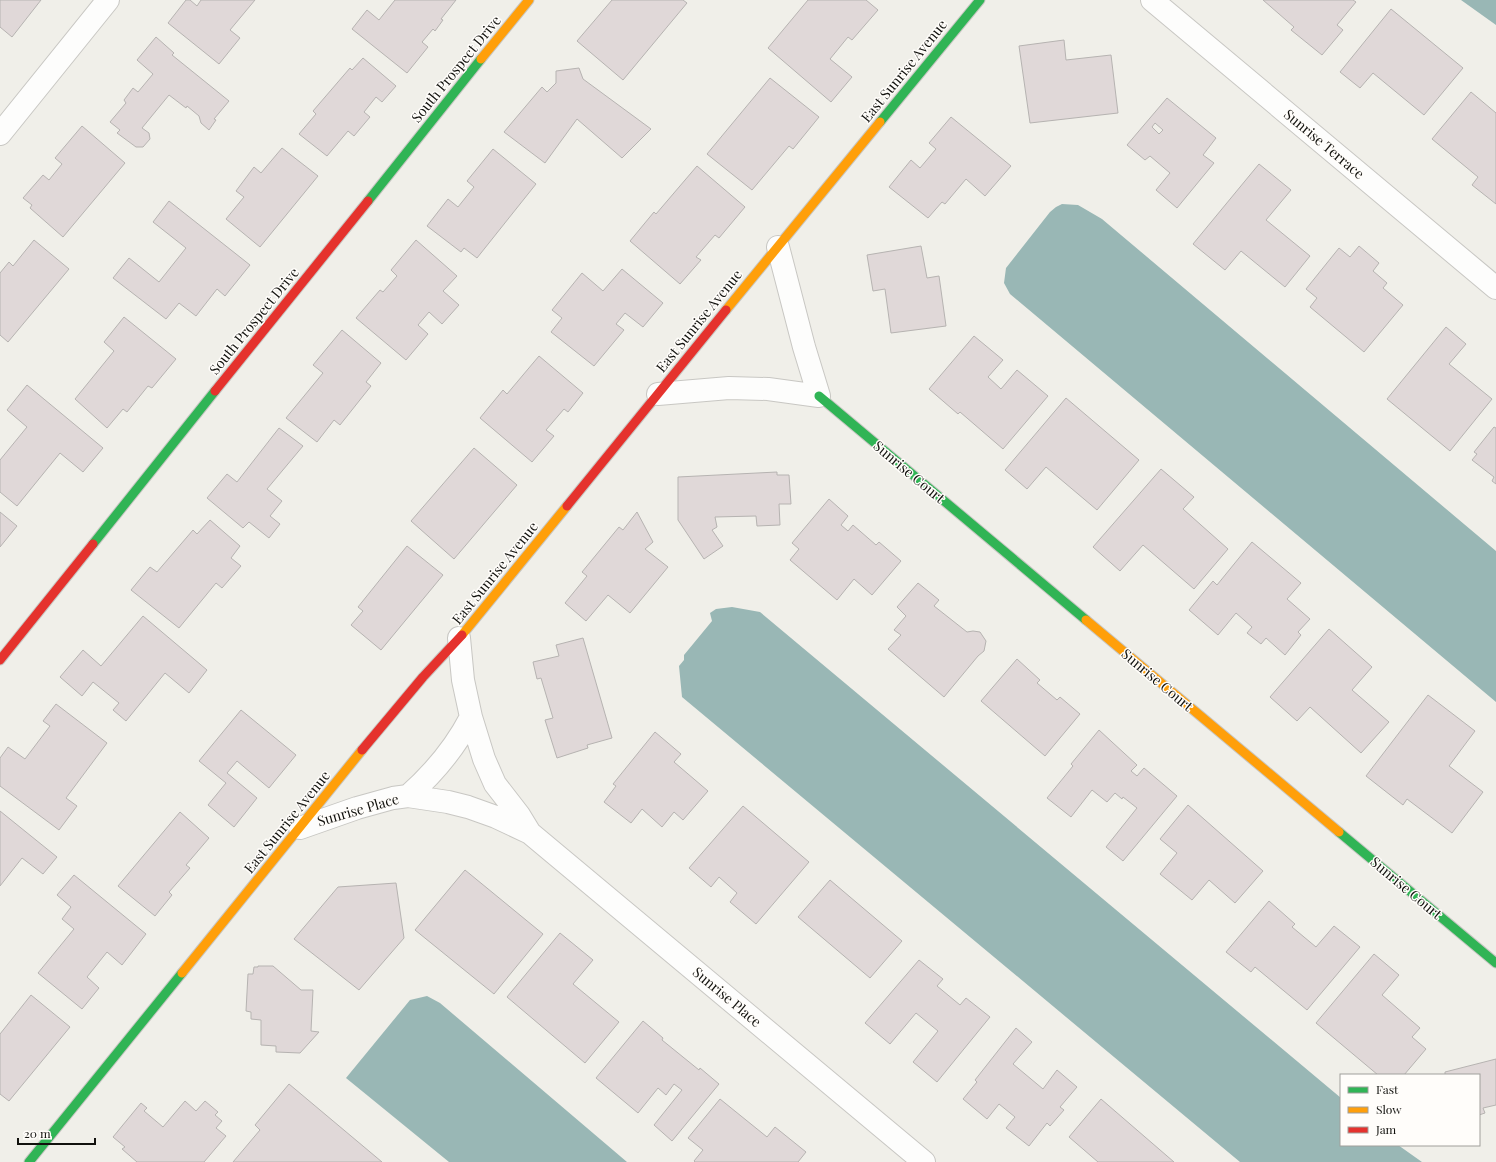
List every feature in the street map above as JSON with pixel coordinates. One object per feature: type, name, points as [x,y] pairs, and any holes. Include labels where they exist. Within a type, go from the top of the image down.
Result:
[{"type":"street","points":[[0,134],[108,0]]},
{"type":"street","name":"South Prospect Drive","points":[[0,660],[529,0]]},
{"type":"street","name":"East Sunrise Avenue","points":[[29,1162],[423,677],[459,638],[980,0]]},
{"type":"street","name":"Sunrise Terrace","points":[[1152,0],[1496,288]]},
{"type":"street","points":[[658,394],[729,388],[768,389],[819,396],[802,340],[778,247]]},
{"type":"street","name":"Sunrise Court","points":[[819,396],[1496,963]]},
{"type":"street","name":"Sunrise Place","points":[[459,638],[463,680],[471,717],[489,773],[530,833]]},
{"type":"street","points":[[408,796],[441,762],[461,737],[471,717]]},
{"type":"street","name":"Sunrise Place","points":[[300,828],[357,808],[393,798],[408,796],[448,802],[468,807],[496,817],[530,833],[924,1162]]},
{"type":"water","points":[[1461,0],[1496,0],[1496,25]]},
{"type":"water","points":[[1062,204],[1078,205],[1102,219],[1496,551],[1496,702],[1010,294],[1004,283],[1006,268],[1050,212]]},
{"type":"water","points":[[732,607],[760,612],[1340,1097],[1340,1146],[1399,1146],[1422,1162],[1240,1162],[682,697],[679,666],[684,660],[684,655],[712,621],[710,613],[716,609]]},
{"type":"water","points":[[427,996],[440,1003],[627,1162],[449,1162],[346,1078],[410,1000]]},
{"type":"building","points":[[0,0],[41,0],[12,37],[0,27]]},
{"type":"building","points":[[186,0],[190,0],[197,6],[201,0],[255,0],[230,30],[240,38],[219,64],[168,23]]},
{"type":"building","points":[[395,0],[456,0],[441,19],[443,20],[435,31],[433,29],[422,42],[428,47],[407,73],[352,29],[367,10],[379,20]]},
{"type":"building","points":[[612,0],[683,0],[687,3],[623,80],[577,41]]},
{"type":"building","points":[[808,0],[866,0],[878,10],[852,40],[848,37],[830,59],[852,77],[831,102],[768,48]]},
{"type":"building","points":[[1263,0],[1353,0],[1356,2],[1337,25],[1343,30],[1322,55],[1291,30],[1294,27]]},
{"type":"building","points":[[1391,9],[1463,68],[1424,115],[1373,73],[1360,88],[1340,72]]},
{"type":"building","points":[[156,37],[174,53],[172,55],[229,101],[214,119],[216,120],[209,130],[201,123],[199,116],[187,106],[186,108],[169,95],[142,128],[149,133],[150,139],[143,147],[136,147],[117,133],[120,130],[110,122],[126,103],[124,100],[133,88],[138,92],[153,74],[137,60]]},
{"type":"building","points":[[1064,40],[1066,60],[1111,55],[1118,113],[1030,123],[1019,46]]},
{"type":"building","points":[[363,58],[396,86],[382,102],[376,97],[364,112],[370,117],[354,136],[348,131],[327,156],[299,134],[316,114],[313,111],[350,68],[352,70]]},
{"type":"building","points":[[579,68],[583,79],[651,129],[622,158],[577,119],[545,163],[504,132],[542,87],[547,92],[556,83],[556,71]]},
{"type":"building","points":[[770,78],[819,117],[793,149],[789,146],[752,190],[707,154]]},
{"type":"building","points":[[1471,92],[1496,113],[1496,204],[1472,185],[1478,177],[1432,139]]},
{"type":"building","points":[[1167,98],[1216,138],[1203,155],[1214,163],[1177,208],[1156,190],[1170,173],[1150,156],[1145,160],[1127,145]],"holes":[[[1155,123],[1163,130],[1159,134],[1152,127]]]},
{"type":"building","points":[[951,117],[1011,166],[985,196],[966,179],[945,204],[942,202],[928,218],[889,187],[911,160],[920,168],[936,149],[929,143]]},
{"type":"building","points":[[82,126],[125,163],[63,237],[30,208],[32,205],[23,198],[43,175],[49,180],[62,164],[55,158]]},
{"type":"building","points":[[282,148],[318,176],[260,247],[226,219],[244,197],[236,191],[254,167],[261,173]]},
{"type":"building","points":[[493,149],[536,184],[477,258],[464,248],[461,252],[427,226],[448,199],[458,207],[474,187],[467,181]]},
{"type":"building","points":[[1259,164],[1291,190],[1266,220],[1310,256],[1285,287],[1241,251],[1225,270],[1193,244]]},
{"type":"building","points":[[697,166],[745,207],[719,238],[715,235],[696,257],[701,260],[680,284],[630,241],[654,212],[656,214]]},
{"type":"building","points":[[169,201],[250,265],[225,296],[217,289],[196,316],[179,303],[166,319],[113,278],[129,258],[159,282],[186,248],[153,222]]},
{"type":"building","points":[[34,240],[69,269],[8,342],[0,335],[0,273],[9,262],[13,266]]},
{"type":"building","points":[[416,240],[457,276],[443,291],[459,305],[442,324],[429,312],[418,325],[428,334],[406,360],[356,318],[380,290],[383,292],[397,276],[391,270]]},
{"type":"building","points":[[921,246],[927,278],[939,276],[946,326],[891,333],[885,289],[873,291],[867,255]]},
{"type":"building","points":[[1359,246],[1379,263],[1373,271],[1387,283],[1383,288],[1403,305],[1364,352],[1310,307],[1317,298],[1306,289],[1339,248],[1350,257]]},
{"type":"building","points":[[622,269],[663,303],[643,327],[625,313],[616,324],[624,330],[594,366],[551,332],[562,318],[552,310],[582,273],[603,291]]},
{"type":"building","points":[[124,317],[176,359],[152,388],[148,386],[127,412],[123,409],[107,428],[75,399],[114,351],[104,342]]},
{"type":"building","points":[[1446,327],[1466,344],[1449,364],[1492,399],[1450,451],[1387,399]]},
{"type":"building","points":[[342,330],[381,363],[366,382],[371,386],[340,425],[334,420],[317,442],[286,418],[323,373],[313,365]]},
{"type":"building","points":[[974,336],[1003,360],[988,377],[1001,389],[1017,370],[1048,396],[1003,449],[960,412],[958,414],[929,389]]},
{"type":"building","points":[[539,356],[583,393],[568,412],[564,409],[546,430],[554,436],[532,462],[480,418],[503,390],[507,394]]},
{"type":"building","points":[[27,385],[103,448],[83,472],[60,453],[17,506],[0,492],[0,460],[27,427],[7,410]]},
{"type":"building","points":[[1066,398],[1139,460],[1097,510],[1046,467],[1027,489],[1005,470]]},
{"type":"building","points":[[1494,427],[1496,428],[1496,484],[1492,481],[1494,477],[1472,460],[1477,454],[1474,452]]},
{"type":"building","points":[[279,428],[303,446],[267,489],[282,501],[270,516],[280,524],[269,538],[249,522],[243,528],[207,498],[227,474],[237,482]]},
{"type":"building","points":[[474,448],[517,485],[454,559],[411,521]]},
{"type":"building","points":[[1161,469],[1194,497],[1183,509],[1228,549],[1194,589],[1143,545],[1120,571],[1093,547]]},
{"type":"building","points":[[777,472],[777,475],[789,475],[791,504],[779,504],[780,525],[757,526],[756,516],[715,517],[717,527],[712,530],[723,546],[704,559],[678,520],[678,477]]},
{"type":"building","points":[[829,499],[848,516],[841,525],[848,531],[853,525],[876,545],[879,542],[901,561],[872,595],[854,579],[837,600],[790,560],[799,549],[792,543]]},
{"type":"building","points":[[0,512],[17,526],[0,547]]},
{"type":"building","points":[[637,512],[653,542],[645,549],[668,567],[630,613],[608,595],[586,621],[565,603],[587,576],[582,572],[619,527],[623,530]]},
{"type":"building","points":[[210,520],[240,546],[231,558],[241,566],[222,588],[216,583],[179,628],[131,590],[150,567],[157,572],[193,530],[197,534]]},
{"type":"building","points":[[1252,542],[1301,583],[1287,599],[1310,619],[1298,632],[1301,635],[1285,655],[1266,638],[1261,644],[1247,633],[1252,627],[1236,613],[1218,635],[1189,610],[1213,581],[1217,585]]},
{"type":"building","points":[[407,546],[443,575],[381,650],[351,625],[363,611],[358,607]]},
{"type":"building","points":[[918,583],[939,600],[934,606],[967,632],[980,632],[986,641],[984,651],[978,656],[944,697],[888,649],[901,635],[894,630],[906,616],[897,607]]},
{"type":"building","points":[[143,616],[207,670],[189,693],[165,673],[126,721],[113,710],[119,703],[93,682],[82,696],[60,677],[83,650],[101,666]]},
{"type":"building","points":[[1329,629],[1372,667],[1352,690],[1389,722],[1361,753],[1310,707],[1297,721],[1270,697]]},
{"type":"building","points":[[583,638],[612,738],[587,745],[588,748],[557,758],[545,720],[553,718],[541,678],[537,679],[533,662],[559,656],[556,645]]},
{"type":"building","points":[[1017,659],[1040,680],[1037,683],[1057,700],[1060,697],[1080,714],[1045,756],[981,701]]},
{"type":"building","points":[[1428,695],[1475,731],[1449,766],[1483,792],[1452,833],[1407,799],[1403,805],[1366,776]]},
{"type":"building","points":[[56,704],[107,743],[66,798],[77,806],[59,830],[0,786],[0,758],[8,747],[25,759],[50,726],[43,721]]},
{"type":"building","points":[[241,710],[296,755],[269,788],[237,761],[227,773],[257,798],[234,827],[208,805],[226,783],[199,761]]},
{"type":"building","points":[[1099,730],[1137,765],[1131,771],[1137,776],[1144,768],[1177,796],[1123,861],[1106,847],[1137,808],[1123,797],[1122,799],[1115,793],[1107,802],[1092,790],[1071,817],[1047,798],[1073,766],[1071,764]]},
{"type":"building","points":[[655,732],[681,754],[674,762],[708,791],[683,820],[674,812],[662,827],[642,809],[631,823],[604,802],[616,786],[613,784]]},
{"type":"building","points":[[1188,805],[1263,871],[1235,903],[1209,880],[1192,900],[1160,874],[1177,853],[1160,839]]},
{"type":"building","points":[[743,806],[809,862],[756,924],[730,902],[737,893],[719,877],[711,887],[689,868]]},
{"type":"building","points":[[0,811],[57,857],[43,874],[22,858],[0,886]]},
{"type":"building","points":[[180,812],[209,838],[186,865],[190,868],[169,892],[172,895],[155,916],[118,886]]},
{"type":"building","points":[[465,870],[543,934],[494,994],[415,930]]},
{"type":"building","points":[[74,875],[146,934],[122,965],[107,952],[87,977],[99,988],[82,1009],[38,973],[74,929],[62,919],[71,907],[57,895]]},
{"type":"building","points":[[830,880],[902,941],[870,978],[798,917]]},
{"type":"building","points":[[396,883],[404,938],[359,990],[294,939],[338,887]]},
{"type":"building","points":[[1269,901],[1295,924],[1292,927],[1316,947],[1334,926],[1360,947],[1307,1010],[1255,967],[1251,972],[1226,952]]},
{"type":"building","points":[[560,933],[593,960],[573,984],[619,1022],[585,1063],[507,997]]},
{"type":"building","points":[[1374,954],[1399,975],[1382,995],[1420,1028],[1412,1037],[1426,1049],[1405,1074],[1377,1074],[1316,1023]]},
{"type":"building","points":[[919,960],[943,979],[937,986],[960,1005],[966,998],[990,1017],[937,1082],[913,1062],[938,1031],[916,1013],[890,1044],[865,1023]]},
{"type":"building","points":[[273,966],[301,990],[313,990],[311,1031],[319,1032],[300,1053],[276,1052],[276,1046],[261,1045],[261,1020],[251,1019],[251,1012],[246,1011],[248,974],[253,974],[254,967]]},
{"type":"building","points":[[31,995],[70,1027],[9,1101],[0,1094],[0,1034]]},
{"type":"building","points":[[643,1021],[663,1038],[662,1040],[719,1084],[672,1141],[654,1125],[682,1090],[674,1084],[666,1095],[658,1088],[638,1113],[596,1078]]},
{"type":"building","points":[[1016,1028],[1032,1042],[1013,1064],[1043,1089],[1057,1070],[1077,1087],[1060,1107],[1064,1110],[1050,1126],[1047,1123],[1029,1146],[1006,1128],[1015,1117],[999,1104],[987,1119],[963,1099],[977,1082],[975,1080]]},
{"type":"building","points":[[1496,1059],[1496,1105],[1483,1108],[1485,1113],[1480,1115],[1480,1074],[1445,1074],[1445,1072]]},
{"type":"building","points":[[289,1084],[382,1162],[233,1162],[260,1130],[255,1125]]},
{"type":"building","points":[[720,1099],[767,1137],[775,1127],[806,1152],[798,1162],[695,1162],[694,1161],[703,1150],[688,1138]]},
{"type":"building","points":[[1101,1099],[1174,1162],[1098,1162],[1069,1137]]},
{"type":"building","points":[[185,1101],[196,1111],[205,1101],[218,1112],[215,1115],[222,1121],[216,1128],[226,1136],[204,1162],[137,1162],[122,1149],[125,1147],[113,1137],[141,1103],[147,1108],[144,1111],[163,1127]]},
{"type":"traffic: fast","points":[[880,122],[980,0]]},
{"type":"traffic: fast","points":[[368,201],[481,59]]},
{"type":"traffic: fast","points":[[93,544],[215,391]]},
{"type":"traffic: fast","points":[[819,396],[1086,620]]},
{"type":"traffic: fast","points":[[1339,832],[1496,963]]},
{"type":"traffic: fast","points":[[29,1162],[182,973]]},
{"type":"traffic: slow","points":[[481,59],[529,0]]},
{"type":"traffic: slow","points":[[726,310],[880,122]]},
{"type":"traffic: slow","points":[[462,635],[567,506]]},
{"type":"traffic: slow","points":[[1086,620],[1339,832]]},
{"type":"traffic: slow","points":[[182,973],[362,750]]},
{"type":"traffic: jam","points":[[215,391],[368,201]]},
{"type":"traffic: jam","points":[[567,506],[726,310]]},
{"type":"traffic: jam","points":[[0,660],[93,544]]},
{"type":"traffic: jam","points":[[362,750],[423,677],[462,635]]}]
